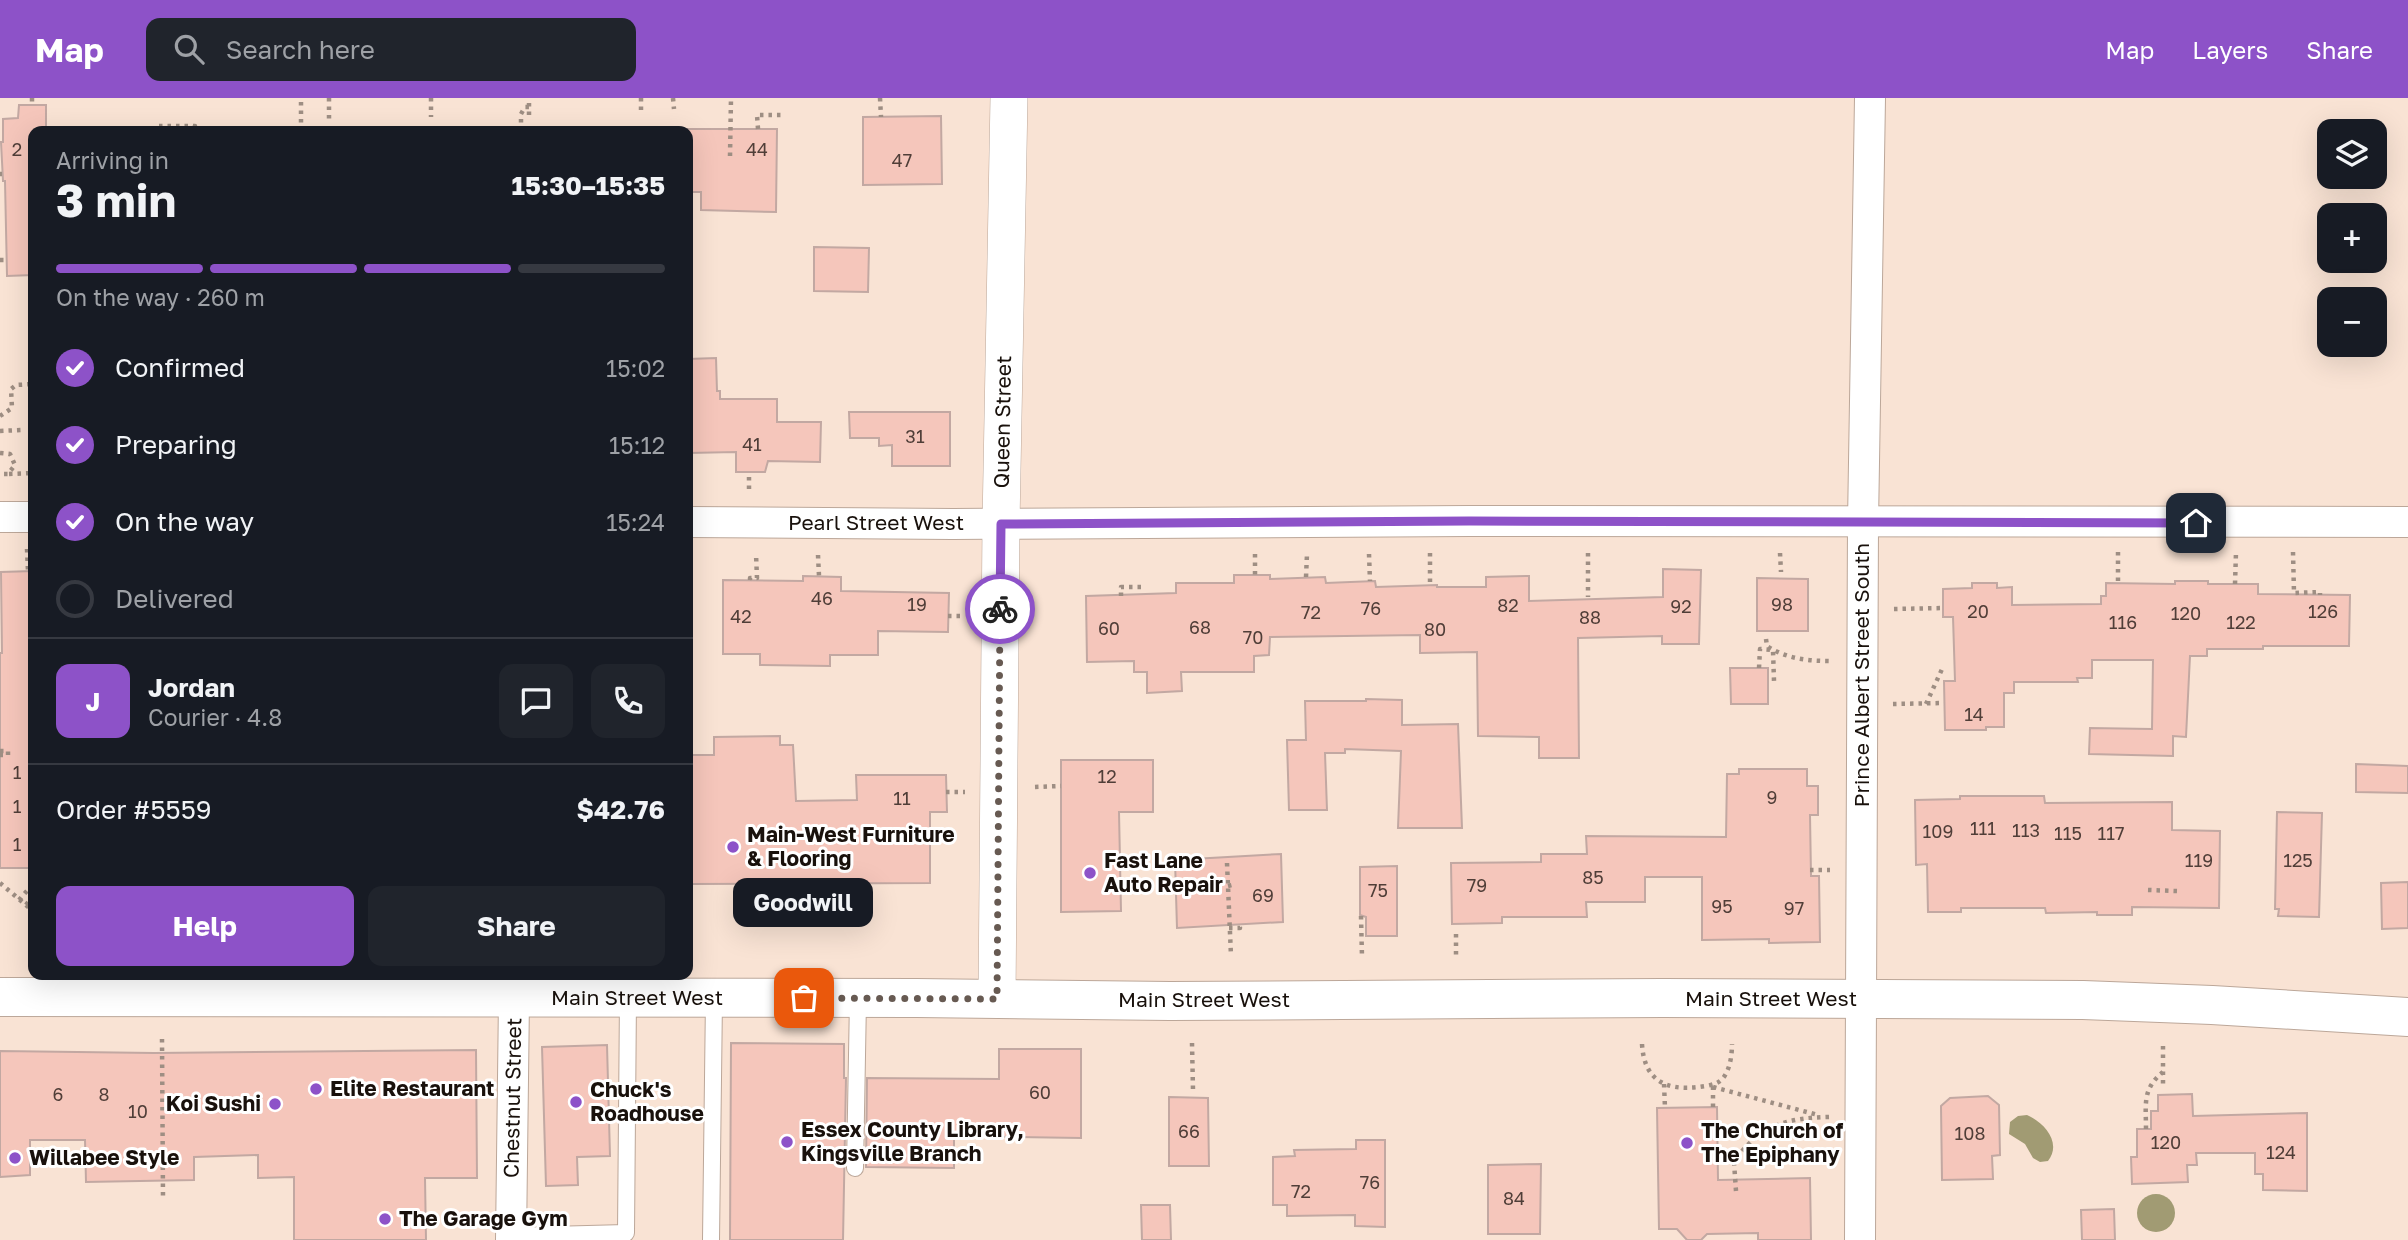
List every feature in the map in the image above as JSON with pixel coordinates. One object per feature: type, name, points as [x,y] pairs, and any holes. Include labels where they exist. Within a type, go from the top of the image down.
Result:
[{"type":"main road","name":"Main Street West","points":[[0,997],[2096,1000],[2408,1017]]},
{"type":"street","name":"Queen Street","points":[[997,999],[1001,524],[1009,98]]},
{"type":"street","name":"Prince Albert Street South","points":[[1860,1240],[1863,523],[1870,98]]},
{"type":"street","points":[[0,517],[28,517]]},
{"type":"street","name":"Pearl Street West","points":[[693,522],[2408,522]]},
{"type":"street","name":"Chestnut Street","points":[[511,1238],[514,998]]},
{"type":"lane","points":[[511,1238],[626,1233],[628,997]]},
{"type":"lane","points":[[711,1240],[714,998]]},
{"type":"lane","points":[[855,1167],[858,999]]},
{"type":"path","points":[[32,98],[32,105]]},
{"type":"path","points":[[300,126],[301,98]]},
{"type":"path","points":[[328,98],[329,123]]},
{"type":"path","points":[[431,98],[431,117]]},
{"type":"path","points":[[529,98],[529,115]]},
{"type":"path","points":[[641,98],[641,111]]},
{"type":"path","points":[[673,98],[674,109]]},
{"type":"path","points":[[730,156],[731,98]]},
{"type":"path","points":[[880,98],[881,117]]},
{"type":"path","points":[[521,126],[521,114],[525,107],[529,107]]},
{"type":"path","points":[[758,129],[757,115],[784,115]]},
{"type":"path","points":[[159,125],[195,126]]},
{"type":"path","points":[[0,416],[12,408],[11,389],[16,385],[28,384]]},
{"type":"path","points":[[0,431],[22,430]]},
{"type":"path","points":[[1,451],[10,454],[14,461],[14,468],[8,474]]},
{"type":"path","points":[[749,472],[749,489]]},
{"type":"path","points":[[0,474],[28,473]]},
{"type":"path","points":[[27,549],[28,571]]},
{"type":"path","points":[[2118,551],[2118,583]]},
{"type":"path","points":[[2235,584],[2236,551]]},
{"type":"path","points":[[2293,551],[2294,593],[2320,592],[2320,595]]},
{"type":"path","points":[[1430,553],[1430,583]]},
{"type":"path","points":[[1588,553],[1588,597]]},
{"type":"path","points":[[750,580],[757,578],[756,554]]},
{"type":"path","points":[[1255,554],[1255,575]]},
{"type":"path","points":[[1307,554],[1307,577]]},
{"type":"path","points":[[1369,554],[1370,581]]},
{"type":"path","points":[[1780,554],[1781,572]]},
{"type":"path","points":[[818,555],[818,576]]},
{"type":"path","points":[[1121,596],[1121,587],[1146,587]]},
{"type":"path","points":[[1893,609],[1943,608]]},
{"type":"path","points":[[948,616],[971,617]]},
{"type":"path","points":[[1766,639],[1767,646],[1773,650],[1800,660],[1831,661]]},
{"type":"path","points":[[1759,668],[1760,649],[1773,650]]},
{"type":"path","points":[[1773,650],[1774,681]]},
{"type":"path","points":[[1926,704],[1943,667]]},
{"type":"path","points":[[1892,704],[1944,703]]},
{"type":"path","points":[[1035,787],[1061,786]]},
{"type":"path","points":[[946,792],[969,792]]},
{"type":"path","points":[[1227,863],[1231,956]]},
{"type":"path","points":[[1811,870],[1831,870]]},
{"type":"path","points":[[0,883],[26,905],[28,902]]},
{"type":"path","points":[[1228,886],[1237,884]]},
{"type":"path","points":[[19,900],[28,890]]},
{"type":"path","points":[[2148,890],[2177,891]]},
{"type":"path","points":[[1362,916],[1362,957]]},
{"type":"path","points":[[1230,928],[1240,928],[1239,923]]},
{"type":"path","points":[[1456,934],[1456,958]]},
{"type":"path","points":[[162,1039],[163,1198]]},
{"type":"path","points":[[1192,1043],[1193,1090]]},
{"type":"path","points":[[1642,1044],[1646,1066],[1653,1076],[1664,1084],[1675,1088],[1713,1086],[1829,1117],[1796,1119],[1765,1130],[1734,1161],[1736,1191]]},
{"type":"path","points":[[1713,1107],[1713,1086],[1726,1073],[1732,1044]]},
{"type":"path","points":[[2163,1046],[2163,1085]]},
{"type":"path","points":[[2146,1129],[2147,1092],[2150,1084],[2164,1072]]},
{"type":"path","points":[[1664,1084],[1665,1108]]},
{"type":"shaded area","points":[[2027,1115],[2040,1123],[2050,1134],[2053,1147],[2048,1161],[2040,1162],[2033,1158],[2025,1144],[2009,1134],[2010,1122],[2018,1116]]},
{"type":"shaded area","points":[[2156,1194],[2169,1200],[2175,1213],[2169,1226],[2156,1232],[2143,1226],[2137,1213],[2143,1200]]},
{"type":"building","points":[[19,105],[46,105],[46,126],[28,126],[28,275],[7,276],[5,181],[1,142],[3,119],[18,118]]},
{"type":"building","points":[[941,116],[942,184],[863,185],[863,117]]},
{"type":"building","points":[[693,129],[777,129],[776,212],[701,210],[701,192],[693,192]]},
{"type":"building","points":[[814,247],[869,248],[868,292],[814,291]]},
{"type":"building","points":[[716,358],[717,391],[720,391],[720,399],[777,399],[777,422],[821,422],[820,462],[768,461],[765,472],[736,472],[736,452],[693,453],[693,359]]},
{"type":"building","points":[[849,412],[950,412],[950,466],[892,466],[892,445],[879,446],[879,438],[850,438]]},
{"type":"building","points":[[1663,569],[1701,570],[1699,644],[1662,644],[1662,636],[1578,638],[1579,758],[1539,758],[1539,737],[1478,736],[1477,652],[1420,653],[1420,635],[1270,637],[1269,655],[1254,656],[1254,672],[1181,672],[1182,691],[1147,693],[1147,672],[1134,672],[1134,661],[1087,662],[1086,596],[1176,593],[1176,583],[1234,583],[1234,575],[1270,575],[1270,579],[1325,577],[1326,583],[1375,581],[1376,587],[1486,587],[1486,577],[1529,576],[1529,601],[1663,597]]},
{"type":"building","points":[[28,571],[28,868],[0,868],[1,572]]},
{"type":"building","points":[[803,576],[841,577],[841,591],[949,593],[948,632],[878,631],[878,655],[830,655],[830,666],[760,665],[760,654],[723,654],[723,580],[803,581]]},
{"type":"building","points":[[1757,578],[1808,579],[1808,631],[1757,631]]},
{"type":"building","points":[[2175,581],[2258,584],[2258,594],[2350,595],[2349,646],[2207,649],[2207,656],[2190,656],[2186,737],[2173,736],[2173,756],[2089,754],[2090,728],[2152,729],[2153,660],[2092,660],[2092,678],[2077,678],[2078,682],[2014,682],[2014,693],[2004,693],[2004,727],[1945,730],[1944,681],[1955,681],[1953,617],[1943,617],[1943,589],[1972,588],[1972,583],[1997,583],[1997,588],[2012,587],[2012,605],[2101,604],[2101,596],[2106,596],[2106,583],[2175,584]]},
{"type":"building","points":[[1730,668],[1768,668],[1768,704],[1731,704]]},
{"type":"building","points":[[1402,700],[1402,725],[1458,724],[1462,828],[1398,828],[1401,751],[1345,749],[1345,753],[1325,753],[1327,810],[1289,810],[1287,740],[1306,740],[1305,701]]},
{"type":"building","points":[[780,736],[780,745],[793,745],[796,801],[857,800],[856,775],[946,775],[947,812],[930,812],[930,883],[693,884],[693,755],[714,755],[714,737]]},
{"type":"building","points":[[1061,760],[1153,760],[1153,812],[1119,812],[1121,911],[1061,912]]},
{"type":"building","points":[[2356,764],[2408,766],[2408,793],[2356,792]]},
{"type":"building","points":[[1739,769],[1807,769],[1807,786],[1818,786],[1818,815],[1810,815],[1811,876],[1819,876],[1820,942],[1769,943],[1769,939],[1702,940],[1702,877],[1645,877],[1645,902],[1586,902],[1587,917],[1502,917],[1502,923],[1452,924],[1451,863],[1541,862],[1541,854],[1587,854],[1586,836],[1726,837],[1727,774],[1739,774]]},
{"type":"building","points":[[1960,796],[2044,796],[2045,803],[2172,802],[2172,830],[2220,831],[2219,908],[2132,907],[2132,915],[2097,915],[2097,912],[2046,913],[2045,908],[1961,908],[1961,912],[1928,912],[1927,864],[1916,865],[1915,800],[1960,799]]},
{"type":"building","points":[[2277,812],[2322,813],[2319,917],[2278,916],[2279,909],[2275,909]]},
{"type":"building","points":[[1281,854],[1283,922],[1177,928],[1175,860]]},
{"type":"building","points":[[1397,866],[1397,936],[1366,936],[1366,917],[1360,915],[1360,867]]},
{"type":"building","points":[[2408,882],[2408,928],[2382,929],[2381,883]]},
{"type":"building","name":"Essex County Library, Kingsville Branch","points":[[731,1043],[844,1044],[846,1078],[843,1240],[730,1240]]},
{"type":"building","name":"Chuck's Roadhouse","points":[[607,1045],[610,1156],[577,1157],[578,1185],[546,1186],[542,1047]]},
{"type":"building","points":[[999,1049],[1081,1049],[1081,1138],[954,1136],[954,1168],[866,1167],[867,1078],[999,1079]]},
{"type":"building","points":[[476,1050],[477,1178],[425,1178],[426,1240],[294,1240],[294,1177],[258,1178],[258,1155],[194,1157],[194,1180],[86,1182],[85,1140],[30,1140],[30,1175],[0,1177],[0,1051],[154,1053]]},
{"type":"building","points":[[2192,1094],[2193,1116],[2307,1113],[2307,1191],[2263,1190],[2263,1174],[2255,1174],[2255,1153],[2196,1153],[2197,1165],[2187,1165],[2188,1182],[2132,1184],[2131,1157],[2137,1157],[2137,1129],[2151,1129],[2151,1111],[2158,1111],[2158,1095]]},
{"type":"building","points":[[1988,1096],[1999,1105],[2000,1155],[1992,1156],[1993,1179],[1942,1180],[1941,1106],[1950,1098]]},
{"type":"building","points":[[1169,1097],[1208,1098],[1209,1166],[1169,1166]]},
{"type":"building","name":"The Church of The Epiphany","points":[[1717,1107],[1718,1180],[1810,1178],[1811,1240],[1758,1240],[1758,1233],[1707,1234],[1701,1240],[1687,1240],[1677,1229],[1659,1229],[1657,1108]]},
{"type":"building","points":[[1356,1140],[1385,1140],[1385,1227],[1355,1226],[1355,1215],[1287,1216],[1287,1205],[1273,1205],[1273,1157],[1295,1156],[1294,1150],[1356,1149]]},
{"type":"building","points":[[1541,1164],[1540,1234],[1488,1234],[1488,1165]]},
{"type":"building","points":[[1141,1205],[1170,1205],[1171,1240],[1142,1240]]},
{"type":"building","points":[[2114,1209],[2115,1240],[2082,1240],[2081,1210]]},
{"type":"way so far","points":[[804,998],[997,999],[1000,609]]},
{"type":"place","name":"Main-West Furniture & Flooring","points":[[733,847]]},
{"type":"place","name":"Fast Lane Auto Repair","points":[[1090,873]]},
{"type":"place","name":"Goodwill","points":[[804,998]]},
{"type":"place","name":"Elite Restaurant","points":[[316,1089]]},
{"type":"place","name":"Chuck's Roadhouse","points":[[576,1102]]},
{"type":"place","name":"Koi Sushi","points":[[275,1104]]},
{"type":"place","name":"Essex County Library, Kingsville Branch","points":[[787,1142]]},
{"type":"place","name":"The Church of The Epiphany","points":[[1687,1143]]},
{"type":"place","name":"Willabee Style","points":[[15,1158]]},
{"type":"place","name":"The Garage Gym","points":[[385,1219]]},
{"type":"route","points":[[1000,609],[1001,524],[1469,521],[2196,523]]}]
